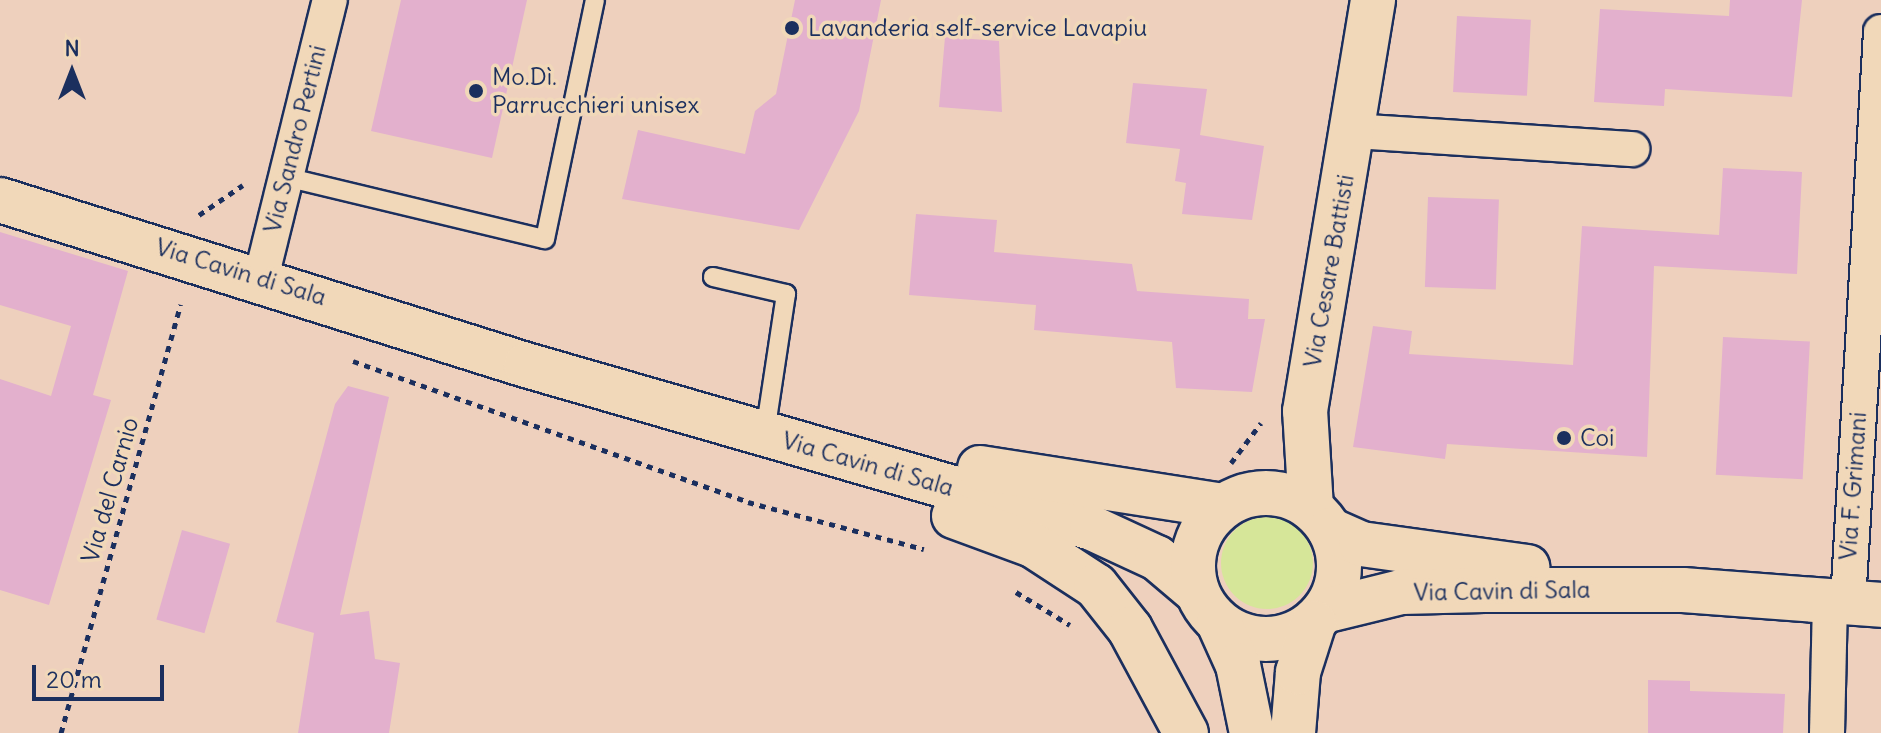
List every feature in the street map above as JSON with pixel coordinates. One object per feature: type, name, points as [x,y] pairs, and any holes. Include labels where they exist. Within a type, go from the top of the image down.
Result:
[{"type":"main road","name":"Via Cesare Battisti","points":[[1320,519],[1305,411],[1373,0]]},
{"type":"main road","name":"Via Cavin di Sala","points":[[0,200],[195,257],[526,365],[1092,528],[1157,558],[1208,607]]},
{"type":"main road","name":"Via Cavin di Sala","points":[[526,365],[1099,492],[1235,500]]},
{"type":"main road","points":[[526,365],[786,464],[1033,545],[1096,586],[1130,629],[1186,733]]},
{"type":"main road","name":"Via Cesare Battisti","points":[[1235,500],[1305,411]]},
{"type":"main road","points":[[1252,733],[1238,665],[1208,607],[1195,544],[1235,500],[1291,497],[1320,519],[1339,557],[1298,672],[1293,733]]},
{"type":"main road","name":"Via Cavin di Sala","points":[[1320,519],[1424,555],[1683,590],[1853,603]]},
{"type":"main road","name":"Via Cavin di Sala","points":[[1319,617],[1401,592],[1683,590]]},
{"type":"main road","points":[[1208,607],[1267,640],[1319,617]]},
{"type":"street","name":"Via Sandro Pertini","points":[[261,278],[330,0]]},
{"type":"street","name":"Via F. Grimani","points":[[1827,733],[1853,603],[1879,130],[1881,32]]},
{"type":"street","points":[[1353,131],[1632,149]]},
{"type":"lane","points":[[286,177],[545,239],[595,0]]},
{"type":"lane","points":[[713,277],[786,294],[767,420]]},
{"type":"path","name":"Via del Carnio","points":[[61,733],[195,257]]},
{"type":"path","points":[[181,306],[196,311]]},
{"type":"path","points":[[347,359],[748,502],[937,552]]},
{"type":"path","points":[[1009,586],[1068,628],[1077,615]]},
{"type":"green space","points":[[1267,517],[1285,521],[1299,531],[1309,545],[1313,563],[1309,581],[1299,595],[1285,605],[1267,609],[1249,605],[1235,595],[1225,581],[1221,563],[1225,545],[1235,531],[1249,521]]},
{"type":"building","points":[[401,0],[527,0],[492,158],[371,131]]},
{"type":"building","points":[[795,0],[881,0],[859,111],[799,230],[622,199],[638,130],[745,154],[755,111],[776,94]]},
{"type":"building","points":[[1730,0],[1802,0],[1792,97],[1665,89],[1664,106],[1594,102],[1600,9],[1729,16]]},
{"type":"building","points":[[1457,16],[1531,20],[1527,96],[1453,92]]},
{"type":"building","points":[[945,37],[999,41],[1002,112],[939,107]]},
{"type":"building","points":[[1133,83],[1207,89],[1200,135],[1264,146],[1252,220],[1182,214],[1186,183],[1175,181],[1180,149],[1126,143]]},
{"type":"building","points":[[1723,168],[1802,172],[1797,274],[1654,266],[1647,457],[1447,444],[1445,459],[1353,447],[1373,326],[1412,331],[1409,354],[1573,365],[1582,226],[1719,235]]},
{"type":"building","points":[[1428,197],[1499,199],[1496,289],[1425,287]]},
{"type":"building","points":[[916,214],[997,220],[994,252],[1132,264],[1137,291],[1249,299],[1248,319],[1265,319],[1252,392],[1176,388],[1172,342],[1034,330],[1036,305],[909,295]]},
{"type":"building","points":[[0,232],[128,271],[93,395],[111,400],[49,605],[0,590],[0,379],[51,396],[71,326],[0,305]]},
{"type":"building","points":[[1723,337],[1810,342],[1803,479],[1716,475]]},
{"type":"building","points":[[348,386],[389,397],[340,615],[369,611],[375,659],[400,663],[389,733],[298,733],[314,633],[276,622],[335,404]]},
{"type":"building","points":[[182,530],[230,544],[204,633],[156,619]]},
{"type":"building","points":[[1648,680],[1690,681],[1690,691],[1785,694],[1783,733],[1648,733]]},
{"type":"place","name":"Lavanderia self-service Lavapiu","points":[[792,28]]},
{"type":"place","name":"Mo.Dì. Parrucchieri unisex","points":[[476,91]]},
{"type":"place","name":"Coi","points":[[1564,438]]}]
